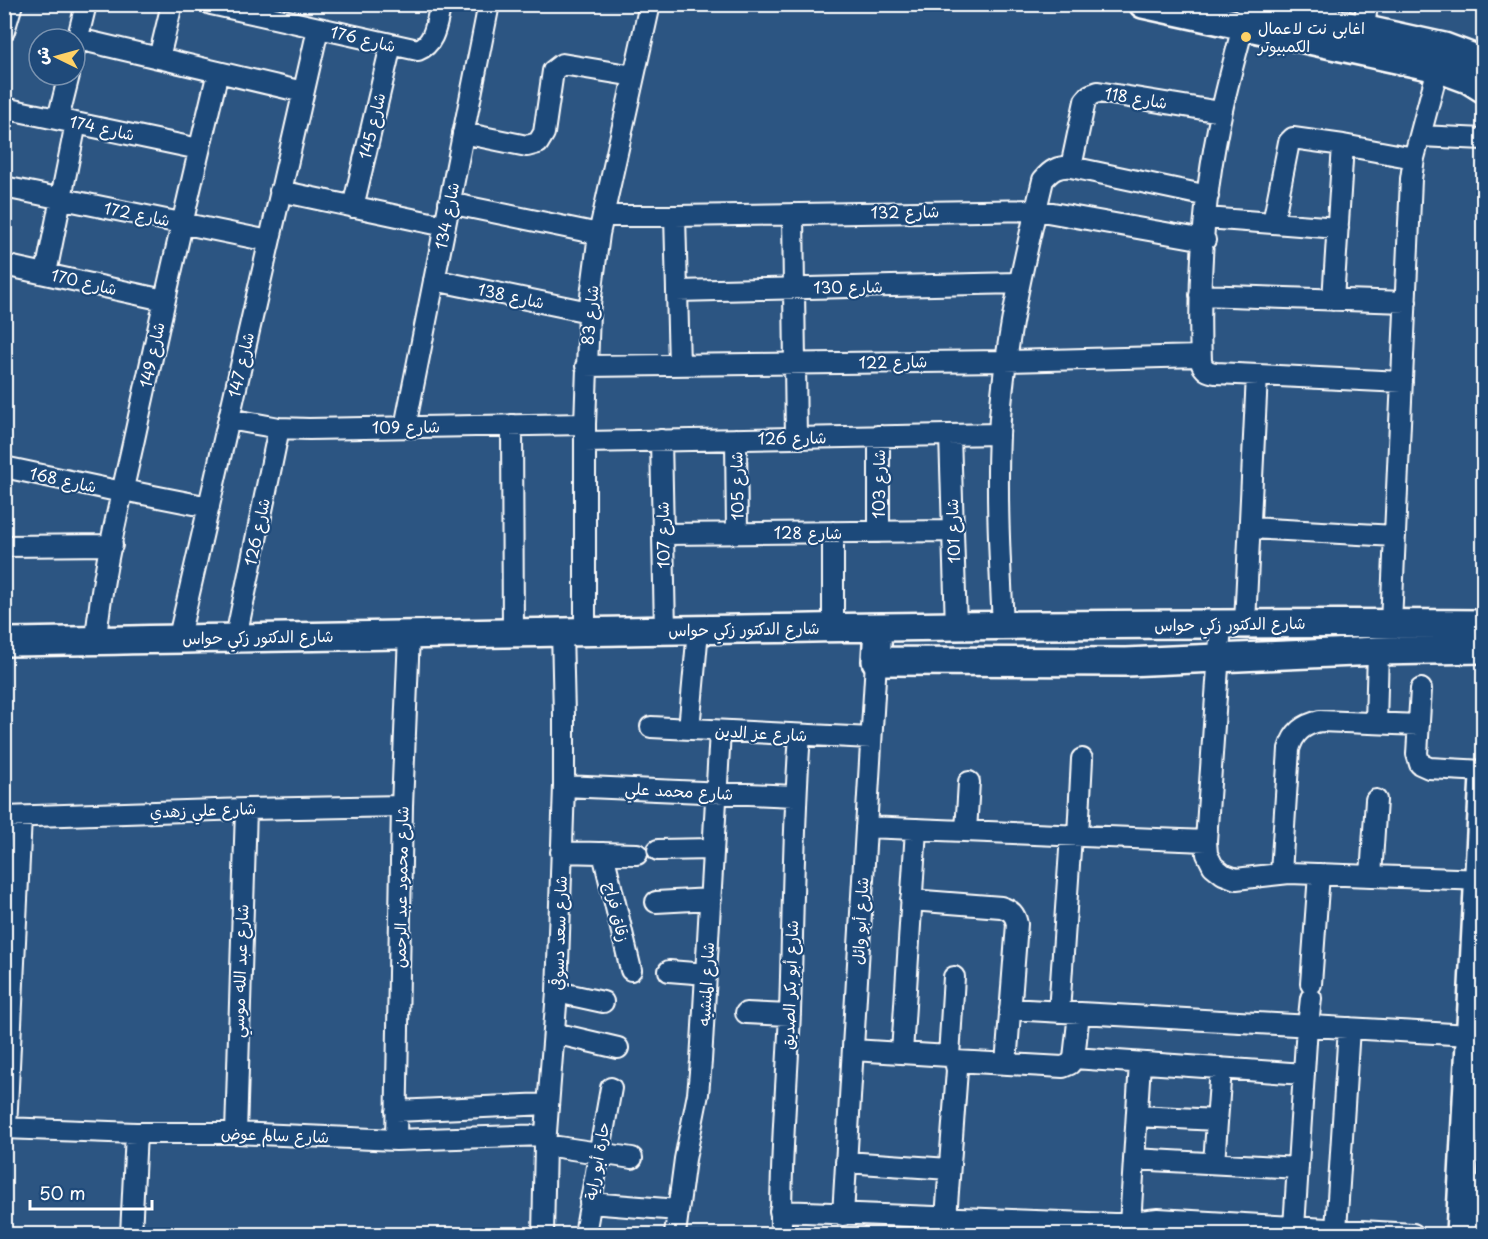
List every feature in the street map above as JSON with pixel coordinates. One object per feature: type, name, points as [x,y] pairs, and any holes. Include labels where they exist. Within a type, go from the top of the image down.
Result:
[{"type":"street","points":[[4,31],[12,4]]},
{"type":"street","points":[[80,27],[86,4]]},
{"type":"street","points":[[159,58],[172,4]]},
{"type":"street","name":"شارع 176","points":[[211,4],[266,11],[318,28],[400,47]]},
{"type":"street","points":[[400,47],[418,51],[432,41],[441,4]]},
{"type":"street","name":"شارع 134","points":[[405,427],[489,4]]},
{"type":"street","name":"شارع 83","points":[[573,631],[585,433],[589,312],[602,225],[650,4]]},
{"type":"street","points":[[1143,4],[1246,15],[1365,17],[1441,57],[1484,89]]},
{"type":"street","points":[[1246,15],[1441,57],[1484,62]]},
{"type":"street","points":[[1246,15],[1221,112],[1208,196],[1200,295],[1200,356],[1204,368],[1209,372],[1402,382]]},
{"type":"street","name":"شارع 147","points":[[179,638],[318,28]]},
{"type":"street","points":[[87,46],[159,58],[303,92]]},
{"type":"street","name":"شارع 145","points":[[353,207],[400,47]]},
{"type":"street","points":[[1391,623],[1411,179],[1414,158],[1441,57]]},
{"type":"street","points":[[463,133],[527,146],[538,143],[544,133],[554,70],[562,64],[634,76]]},
{"type":"street","name":"شارع 149","points":[[96,640],[100,602],[164,300],[218,72]]},
{"type":"street","points":[[46,273],[62,199],[68,87]]},
{"type":"street","name":"شارع 118","points":[[1071,167],[1085,101],[1090,95],[1098,92],[1221,112]]},
{"type":"street","name":"شارع 174","points":[[4,108],[200,149]]},
{"type":"street","points":[[1420,136],[1484,139]]},
{"type":"street","points":[[1274,223],[1290,140],[1296,137],[1414,158]]},
{"type":"street","points":[[1333,300],[1343,145]]},
{"type":"street","points":[[1003,626],[997,505],[999,434],[1005,361],[1018,283],[1043,180],[1048,174],[1063,166],[1208,196]]},
{"type":"street","name":"شارع 172","points":[[4,187],[269,241]]},
{"type":"street","points":[[280,191],[445,226]]},
{"type":"street","name":"شارع 132","points":[[449,203],[602,225],[675,216],[1036,210],[1205,240]]},
{"type":"street","points":[[793,214],[796,438]]},
{"type":"street","points":[[675,216],[680,365]]},
{"type":"street","points":[[1206,218],[1338,228]]},
{"type":"street","name":"شارع 170","points":[[4,265],[164,300]]},
{"type":"street","name":"شارع 138","points":[[434,280],[589,312]]},
{"type":"street","name":"شارع 130","points":[[677,291],[1018,283]]},
{"type":"street","points":[[1200,295],[1406,302]]},
{"type":"street","name":"شارع 122","points":[[586,366],[1005,361],[1200,356]]},
{"type":"street","points":[[1257,375],[1250,528],[1233,623],[1219,657],[1207,854],[1213,866],[1223,874],[1236,879],[1281,873],[1481,880]]},
{"type":"street","name":"شارع 109","points":[[229,419],[279,428],[512,425],[585,433]]},
{"type":"street","points":[[512,425],[513,632]]},
{"type":"street","name":"شارع 126","points":[[236,637],[279,428]]},
{"type":"street","name":"شارع 126","points":[[585,433],[662,441],[999,434]]},
{"type":"street","name":"شارع 101","points":[[950,435],[956,627]]},
{"type":"street","name":"شارع 103","points":[[879,436],[879,532]]},
{"type":"street","name":"شارع 105","points":[[736,439],[737,533]]},
{"type":"street","name":"شارع 107","points":[[662,441],[665,630]]},
{"type":"street","name":"شارع 168","points":[[4,467],[208,507]]},
{"type":"street","points":[[1250,528],[1395,536]]},
{"type":"street","name":"شارع 128","points":[[663,534],[953,531]]},
{"type":"street","points":[[833,532],[833,628]]},
{"type":"street","points":[[4,546],[112,545]]},
{"type":"street","name":"شارع الدكتور زكي حواس","points":[[4,642],[573,631],[1233,623],[1484,624]]},
{"type":"street","name":"شارع أبو وائل","points":[[843,1215],[878,628]]},
{"type":"street","points":[[688,729],[698,630]]},
{"type":"street","name":"شارع سعد دسوقي","points":[[543,1234],[547,1104],[557,992],[564,716],[573,631]]},
{"type":"street","name":"شارع محمود عبد الرحمن","points":[[396,1140],[402,806],[409,635]]},
{"type":"street","name":"شارع الدكتور زكي حواس","points":[[876,661],[1126,662],[1378,651],[1484,649]]},
{"type":"street","points":[[1376,723],[1378,651]]},
{"type":"street","points":[[1421,689],[1417,754],[1420,764],[1429,768],[1484,771]]},
{"type":"street","points":[[1281,873],[1289,749],[1292,738],[1299,729],[1309,723],[1320,721],[1419,726]]},
{"type":"street","name":"شارع عز الدين","points":[[651,727],[871,738]]},
{"type":"street","name":"شارع المنشيه","points":[[675,1234],[685,1159],[698,1094],[720,731]]},
{"type":"street","name":"شارع أبو بكر الصديق","points":[[781,1234],[780,1211],[790,1016],[795,796],[800,735]]},
{"type":"street","points":[[1059,1012],[1082,759]]},
{"type":"street","points":[[1460,1234],[1476,1074],[1470,1035],[1481,880],[1484,776]]},
{"type":"street","points":[[966,831],[969,782]]},
{"type":"street","name":"شارع محمد علي","points":[[564,786],[795,796]]},
{"type":"street","points":[[1371,876],[1376,800]]},
{"type":"street","name":"شارع علي زهدي","points":[[13,817],[402,806]]},
{"type":"street","name":"شارع عبد الله موسي","points":[[236,1133],[246,809]]},
{"type":"street","points":[[5,1128],[13,817]]},
{"type":"street","points":[[866,827],[1206,841]]},
{"type":"street","points":[[902,1053],[916,829]]},
{"type":"street","points":[[658,850],[713,849]]},
{"type":"street","points":[[561,852],[638,854]]},
{"type":"street","name":"زقاق فراج","points":[[603,853],[631,970]]},
{"type":"street","points":[[1294,1227],[1319,874]]},
{"type":"street","points":[[656,902],[711,899]]},
{"type":"street","points":[[911,900],[1001,907],[1009,910],[1015,916],[1017,924],[1006,1064]]},
{"type":"street","points":[[669,971],[707,974]]},
{"type":"street","points":[[940,1224],[950,1169],[957,1070],[952,1058],[954,977]]},
{"type":"street","points":[[557,992],[603,1002]]},
{"type":"street","points":[[1010,1009],[1470,1035]]},
{"type":"street","points":[[746,1013],[790,1016]]},
{"type":"street","points":[[853,1050],[1063,1067],[1070,1064],[1074,1058],[1079,1013]]},
{"type":"street","points":[[1336,1230],[1349,1028]]},
{"type":"street","points":[[554,1033],[618,1048]]},
{"type":"street","points":[[1074,1058],[1304,1074]]},
{"type":"street","points":[[1140,1063],[1134,1159],[1141,1226]]},
{"type":"street","points":[[1214,1163],[1221,1068]]},
{"type":"street","name":"حارة أبو راية","points":[[585,1234],[610,1088]]},
{"type":"street","points":[[396,1111],[547,1104]]},
{"type":"street","points":[[1137,1116],[1217,1120]]},
{"type":"street","name":"شارع سالم عوض","points":[[5,1128],[136,1133],[236,1133],[396,1140],[545,1140],[598,1154],[632,1158]]},
{"type":"street","points":[[131,1234],[136,1133]]},
{"type":"street","points":[[1134,1159],[1298,1168]]},
{"type":"street","points":[[846,1162],[950,1169]]},
{"type":"street","points":[[1481,1234],[1484,1188]]},
{"type":"street","points":[[590,1203],[678,1210]]},
{"type":"street","points":[[780,1211],[981,1227],[1098,1229],[1141,1226],[1294,1227],[1413,1234]]},
{"type":"place","name":"اغابى نت لاعمال الكمبيوتر","points":[[1246,37]]}]
